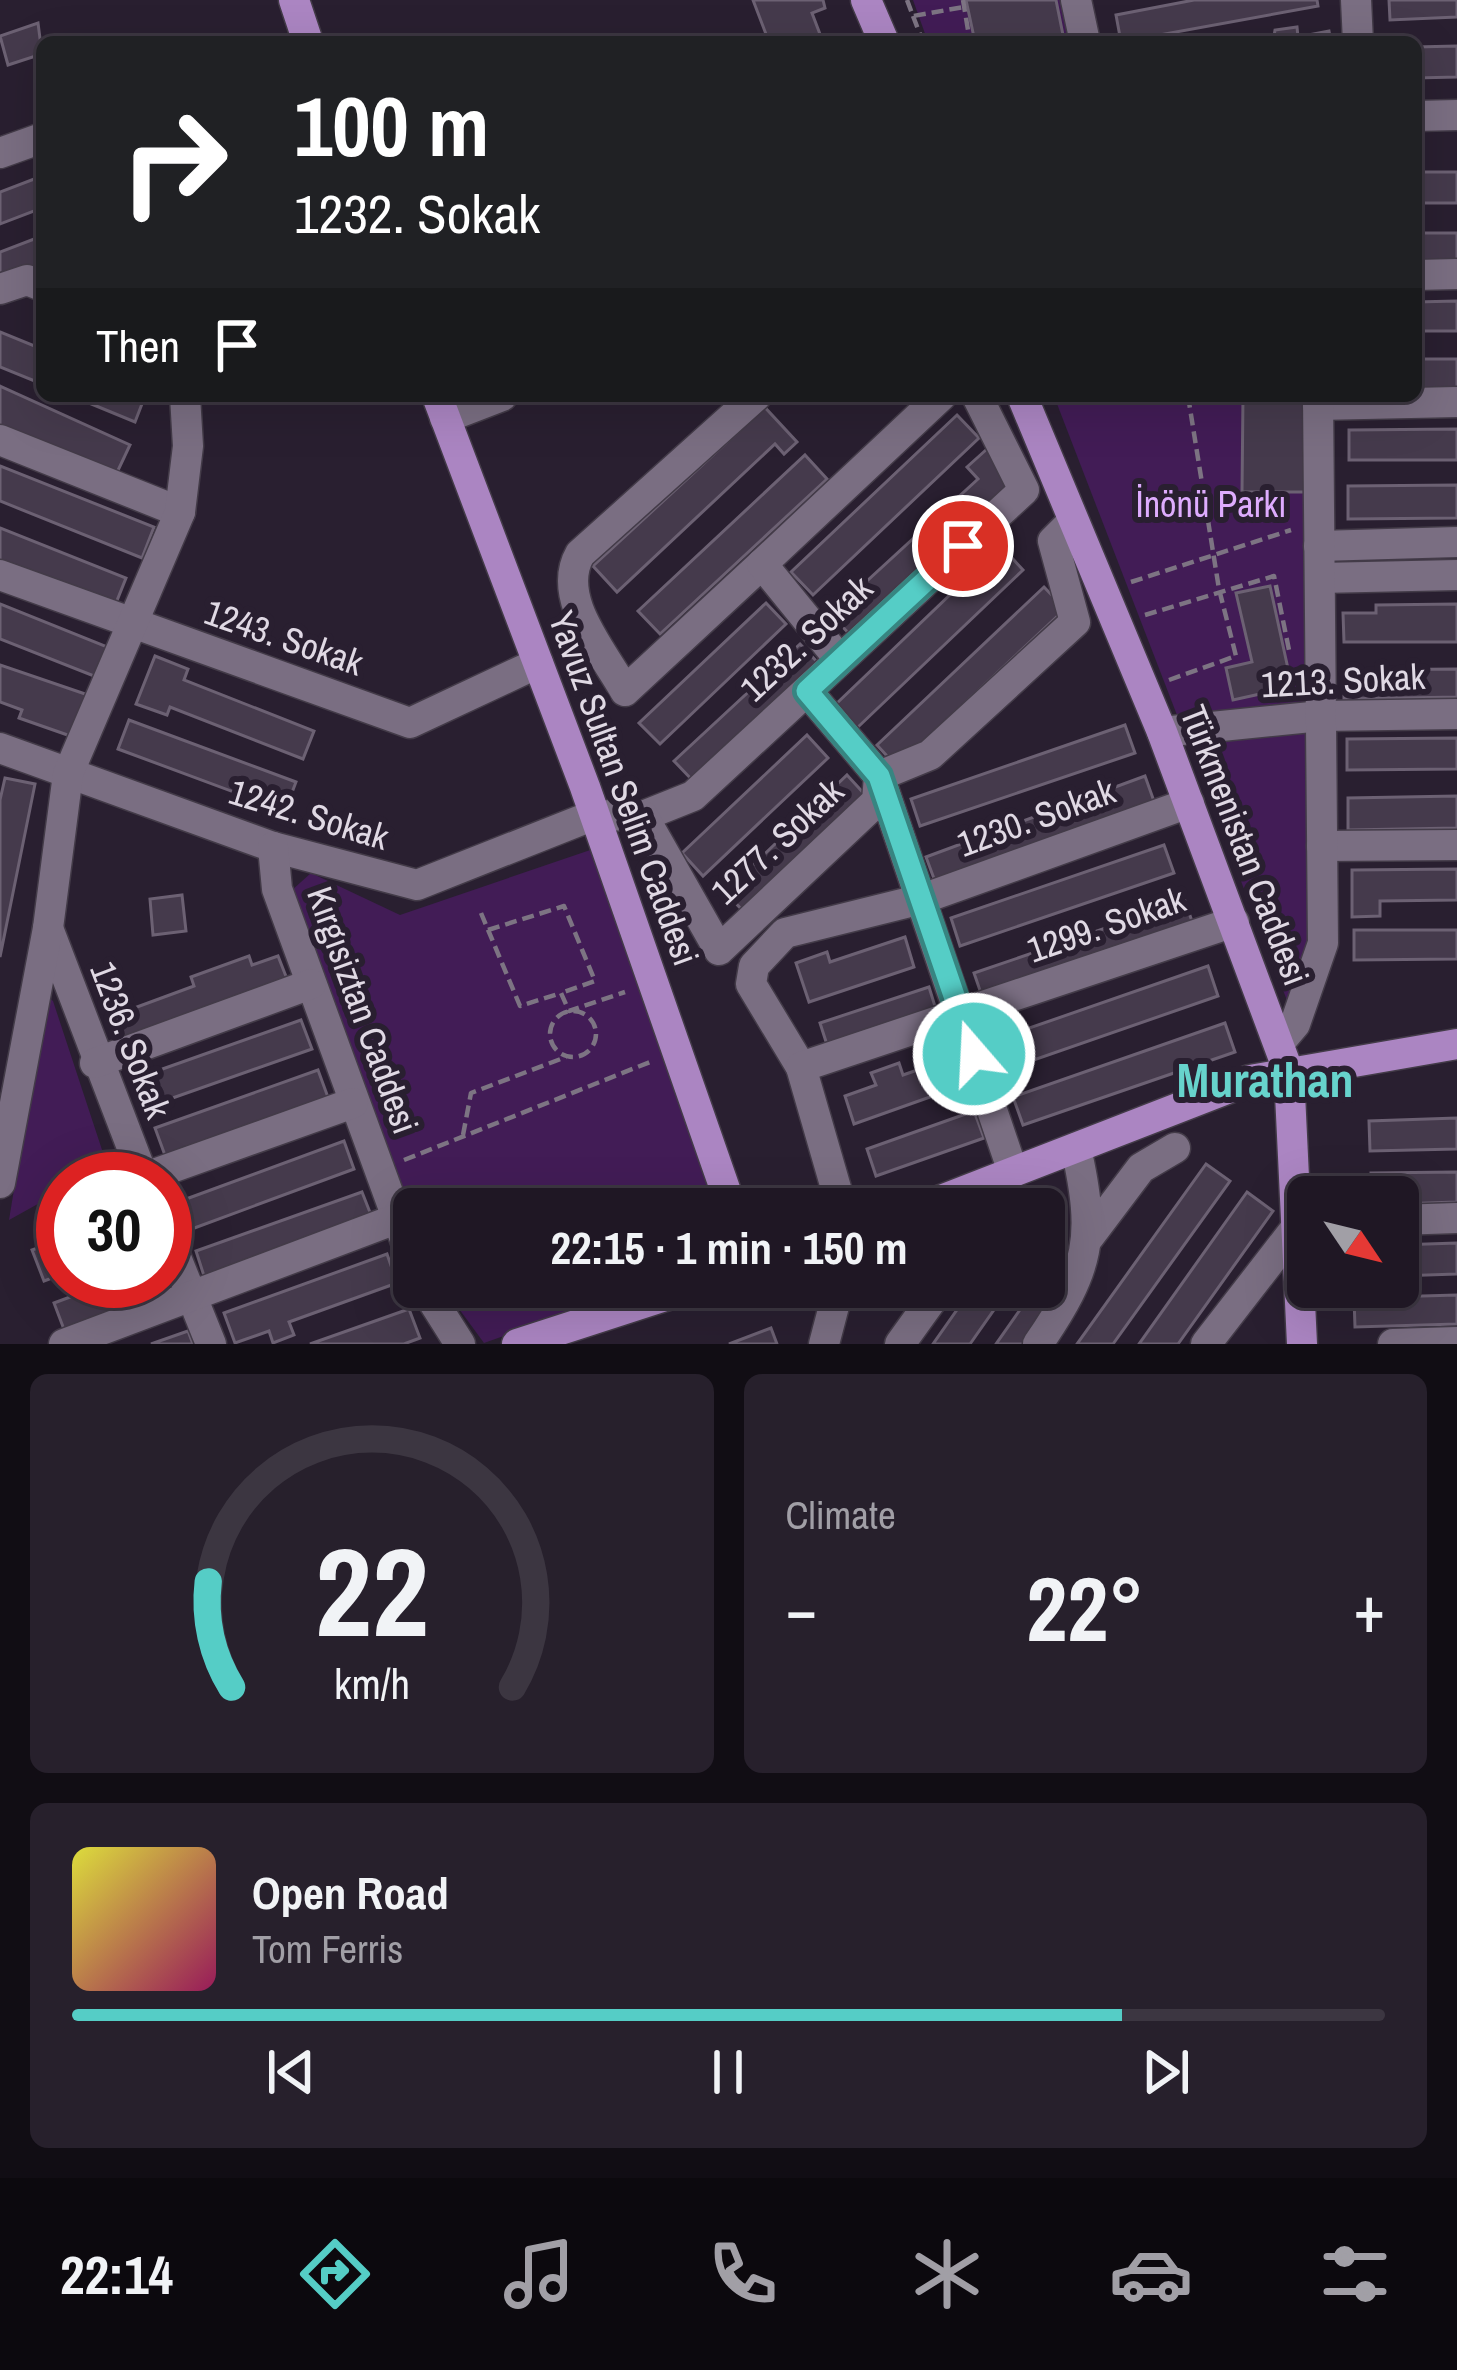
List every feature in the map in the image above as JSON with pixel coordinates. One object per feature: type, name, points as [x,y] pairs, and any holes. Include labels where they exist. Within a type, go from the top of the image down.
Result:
[{"type":"main road","points":[[294,0],[302,36]]},
{"type":"main road","points":[[866,0],[881,36]]},
{"type":"main road","name":"Türkmenistan Caddesi","points":[[1024,402],[1162,732],[1279,1043],[1289,1072],[1299,1176]]},
{"type":"main road","name":"Yavuz Sultan Selim Caddesi","points":[[441,407],[594,815],[725,1188]]},
{"type":"main road","points":[[992,1188],[1013,1172],[1250,1080],[1457,1044]]},
{"type":"main road","points":[[517,1344],[628,1308]]},
{"type":"main road","name":"Türkmenistan Caddesi","points":[[1302,1308],[1302,1344]]},
{"type":"street","points":[[1076,0],[1084,36]]},
{"type":"street","points":[[1356,0],[1358,36]]},
{"type":"street","points":[[1422,116],[1457,115]]},
{"type":"street","points":[[0,153],[36,140]]},
{"type":"street","points":[[1422,275],[1457,274]]},
{"type":"street","points":[[1422,401],[1457,402]]},
{"type":"street","name":"1236. Sokak","points":[[0,1183],[12,1048],[48,928],[68,774],[180,512],[188,446],[185,402]]},
{"type":"street","points":[[749,402],[580,554],[569,573],[571,592],[625,691],[935,402]]},
{"type":"street","name":"1232. Sokak","points":[[594,815],[643,816],[693,796],[1024,490],[979,402]]},
{"type":"street","points":[[1279,1043],[1295,1024],[1317,973],[1323,943],[1318,402]]},
{"type":"street","points":[[0,440],[180,512]]},
{"type":"street","name":"1277. Sokak","points":[[643,816],[718,950],[878,801],[879,776],[930,755],[1075,622],[1053,541],[1071,523]]},
{"type":"street","points":[[1319,533],[1457,542]]},
{"type":"street","points":[[762,564],[840,660]]},
{"type":"street","name":"1243. Sokak","points":[[0,575],[410,723],[538,663]]},
{"type":"street","points":[[1320,578],[1457,575]]},
{"type":"street","points":[[807,691],[879,776],[1013,1172]]},
{"type":"street","name":"1213. Sokak","points":[[1162,732],[1321,716],[1457,714]]},
{"type":"street","name":"1242. Sokak","points":[[0,748],[273,847],[417,885],[594,815]]},
{"type":"street","name":"1230. Sokak","points":[[752,984],[754,966],[785,933],[922,899],[1189,803]]},
{"type":"street","points":[[1322,846],[1457,844]]},
{"type":"street","name":"Kırgısiztan Caddesi","points":[[273,847],[277,890],[393,1210]]},
{"type":"street","name":"1299. Sokak","points":[[801,1067],[1234,922]]},
{"type":"street","name":"1236. Sokak","points":[[48,928],[95,1063],[133,1152]]},
{"type":"street","points":[[718,950],[752,984],[801,1067],[836,1188]]},
{"type":"street","points":[[95,1063],[310,984]]},
{"type":"street","points":[[192,1162],[353,1103]]},
{"type":"street","points":[[1038,1344],[1076,1289],[1090,1212],[1076,1148]]},
{"type":"street","points":[[1084,1244],[1126,1184],[1175,1148]]},
{"type":"street","points":[[1419,1219],[1457,1218]]},
{"type":"street","points":[[192,1294],[393,1220]]},
{"type":"street","points":[[1206,1344],[1287,1244]]},
{"type":"street","points":[[192,1296],[211,1344]]},
{"type":"street","points":[[64,1344],[155,1308]]},
{"type":"street","points":[[437,1308],[460,1344]]},
{"type":"street","points":[[824,1344],[833,1308]]},
{"type":"street","points":[[900,1344],[926,1308]]},
{"type":"street","points":[[1393,1344],[1457,1342]]},
{"type":"path","points":[[907,0],[920,36]]},
{"type":"path","points":[[913,16],[963,3],[969,36]]},
{"type":"path","points":[[1163,682],[1236,656],[1219,590],[1189,402]]},
{"type":"path","points":[[1132,600],[1126,583],[1214,556],[1319,533]]},
{"type":"path","points":[[1138,617],[1274,576],[1289,650]]},
{"type":"path","points":[[481,914],[520,1006],[595,981],[564,906],[488,930]]},
{"type":"path","points":[[566,1057],[554,1048],[550,1034],[555,1019],[653,982]]},
{"type":"path","points":[[463,1136],[471,1093],[587,1053],[597,1033],[590,1018],[569,1010],[561,993]]},
{"type":"path","points":[[380,1170],[677,1052]]},
{"type":"green space","points":[[913,0],[1076,0],[1086,36],[926,36]]},
{"type":"green space","name":"İnönü Parkı","points":[[1056,402],[1318,402],[1323,943],[1288,1003]]},
{"type":"green space","points":[[605,845],[719,1188],[401,1188],[291,891],[311,873],[400,915]]},
{"type":"green space","points":[[46,995],[53,1001],[103,1152],[36,1152],[36,1205],[9,1220]]},
{"type":"green space","points":[[458,1308],[583,1308],[484,1343]]},
{"type":"building","points":[[753,0],[823,0],[825,8],[812,13],[821,36],[767,36]]},
{"type":"building","points":[[966,0],[1056,0],[1063,36],[974,36]]},
{"type":"building","points":[[1194,0],[1317,0],[1318,6],[1154,36],[1120,36],[1116,15]]},
{"type":"building","points":[[1389,0],[1457,0],[1457,17],[1390,20]]},
{"type":"building","points":[[38,23],[36,56],[8,65],[0,36]]},
{"type":"building","points":[[1297,27],[1298,36],[1274,36],[1275,30]]},
{"type":"building","points":[[1457,46],[1457,77],[1422,78],[1422,47]]},
{"type":"building","points":[[1422,172],[1457,172],[1457,203],[1422,203]]},
{"type":"building","points":[[36,178],[36,210],[0,224],[0,192]]},
{"type":"building","points":[[1422,233],[1457,233],[1457,262],[1422,263]]},
{"type":"building","points":[[36,238],[36,269],[0,283],[0,252]]},
{"type":"building","points":[[1457,301],[1457,331],[1422,331],[1422,302]]},
{"type":"building","points":[[0,332],[36,347],[36,382],[0,367]]},
{"type":"building","points":[[1422,359],[1457,359],[1457,389],[1422,390]]},
{"type":"building","points":[[0,386],[130,445],[113,481],[0,430]]},
{"type":"building","points":[[87,402],[143,402],[135,422]]},
{"type":"building","points":[[760,402],[797,442],[784,454],[775,444],[617,592],[593,566],[741,429]]},
{"type":"building","points":[[1243,402],[1307,402],[1306,492],[1242,492]]},
{"type":"building","points":[[957,415],[979,438],[813,595],[791,572]]},
{"type":"building","points":[[1457,429],[1457,460],[1349,460],[1349,430]]},
{"type":"building","points":[[987,449],[1018,483],[851,636],[831,614],[978,479],[967,467]]},
{"type":"building","points":[[805,455],[827,479],[660,634],[638,611]]},
{"type":"building","points":[[0,466],[154,527],[142,558],[0,501]]},
{"type":"building","points":[[1457,485],[1457,518],[1348,519],[1348,486]]},
{"type":"building","points":[[0,528],[126,578],[114,608],[0,564]]},
{"type":"building","points":[[1001,546],[1023,570],[857,728],[835,705]]},
{"type":"building","points":[[1270,586],[1292,687],[1233,700],[1226,668],[1252,662],[1236,593]]},
{"type":"building","points":[[1044,587],[1065,609],[897,767],[877,745]]},
{"type":"building","points":[[766,603],[786,624],[660,744],[639,723]]},
{"type":"building","points":[[0,604],[110,648],[99,678],[0,639]]},
{"type":"building","points":[[1457,604],[1457,642],[1344,642],[1343,613],[1376,613],[1376,605]]},
{"type":"building","points":[[800,644],[821,666],[695,783],[674,761]]},
{"type":"building","points":[[155,656],[188,669],[184,680],[314,731],[303,759],[170,707],[167,715],[136,704]]},
{"type":"building","points":[[0,665],[94,697],[79,739],[19,718],[22,710],[0,702]]},
{"type":"building","points":[[1457,669],[1457,697],[1344,699],[1344,670]]},
{"type":"building","points":[[129,720],[296,782],[285,811],[118,749]]},
{"type":"building","points":[[1125,725],[1135,753],[920,826],[911,799]]},
{"type":"building","points":[[807,735],[828,758],[703,876],[682,853]]},
{"type":"building","points":[[1457,738],[1457,769],[1347,770],[1347,739]]},
{"type":"building","points":[[847,775],[868,798],[747,915],[725,892]]},
{"type":"building","points":[[1145,776],[1155,804],[936,884],[926,857]]},
{"type":"building","points":[[5,778],[35,784],[0,957],[0,800]]},
{"type":"building","points":[[1457,796],[1457,828],[1348,830],[1348,798]]},
{"type":"building","points":[[1164,845],[1174,873],[960,946],[951,918]]},
{"type":"building","points":[[1457,869],[1457,900],[1380,901],[1380,916],[1352,917],[1352,870]]},
{"type":"building","points":[[182,895],[186,931],[153,935],[150,899]]},
{"type":"building","points":[[1185,901],[1195,930],[984,1002],[974,973]]},
{"type":"building","points":[[1354,930],[1457,930],[1457,959],[1354,960]]},
{"type":"building","points":[[905,937],[914,967],[809,1002],[796,963],[827,952],[830,962]]},
{"type":"building","points":[[249,956],[252,965],[278,956],[289,984],[121,1045],[110,1017],[194,986],[191,977]]},
{"type":"building","points":[[1208,966],[1218,996],[1002,1071],[992,1041]]},
{"type":"building","points":[[929,987],[938,1016],[829,1051],[820,1023]]},
{"type":"building","points":[[301,1020],[312,1049],[147,1107],[137,1078]]},
{"type":"building","points":[[1225,1023],[1235,1052],[1023,1125],[1013,1097]]},
{"type":"building","points":[[952,1058],[961,1086],[854,1124],[845,1096],[876,1085],[871,1073],[899,1063],[903,1075]]},
{"type":"building","points":[[318,1070],[329,1100],[183,1152],[164,1152],[155,1128]]},
{"type":"building","points":[[974,1111],[984,1138],[876,1176],[867,1149]]},
{"type":"building","points":[[1457,1118],[1457,1149],[1370,1151],[1369,1121]]},
{"type":"building","points":[[344,1141],[354,1169],[192,1229],[192,1197]]},
{"type":"building","points":[[1206,1164],[1230,1181],[1113,1344],[1077,1344]]},
{"type":"building","points":[[1457,1172],[1457,1202],[1419,1203],[1419,1176],[1371,1173]]},
{"type":"building","points":[[362,1192],[373,1220],[205,1279],[196,1251]]},
{"type":"building","points":[[1247,1192],[1273,1211],[1178,1344],[1139,1344]]},
{"type":"building","points":[[1457,1243],[1457,1274],[1419,1275],[1419,1244]]},
{"type":"building","points":[[387,1254],[393,1271],[393,1284],[289,1322],[294,1335],[273,1343],[269,1331],[235,1343],[224,1313]]},
{"type":"building","points":[[1457,1295],[1457,1324],[1355,1327],[1354,1308],[1419,1308],[1419,1296]]},
{"type":"building","points":[[56,1308],[128,1308],[65,1332]]},
{"type":"building","points":[[958,1308],[995,1308],[970,1344],[933,1344]]},
{"type":"building","points":[[1021,1308],[1057,1308],[1032,1344],[996,1344]]},
{"type":"building","points":[[409,1309],[420,1338],[404,1344],[310,1344]]},
{"type":"building","points":[[771,1328],[777,1344],[729,1344]]},
{"type":"building","points":[[188,1331],[193,1344],[151,1344]]},
{"type":"district","name":"Murathan","points":[[1265,1079]]},
{"type":"route","points":[[963,546],[807,691],[879,776],[974,1054]]}]
